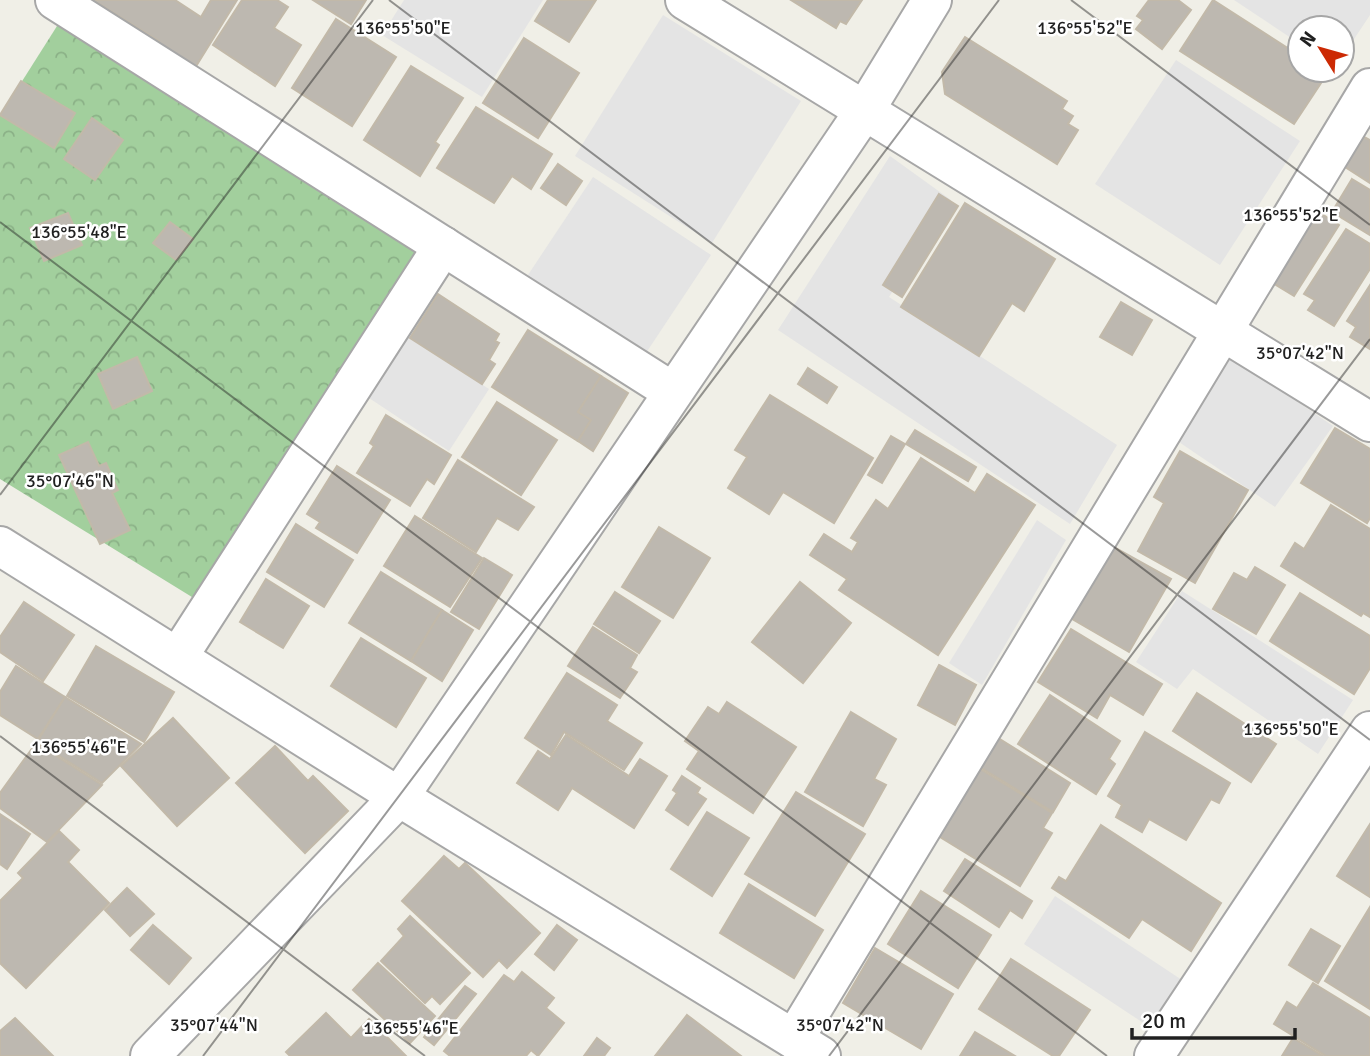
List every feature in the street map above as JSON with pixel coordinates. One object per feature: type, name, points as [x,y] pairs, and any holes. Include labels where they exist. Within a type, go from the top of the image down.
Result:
[{"type":"street","points":[[55,0],[673,392]]},
{"type":"street","points":[[685,0],[1370,422]]},
{"type":"street","points":[[150,1056],[398,797],[865,110],[932,0]]},
{"type":"street","points":[[0,546],[398,797],[808,1048],[1223,331],[1370,88]]},
{"type":"street","points":[[178,657],[443,246]]},
{"type":"street","points":[[1154,1056],[1370,731]]},
{"type":"green space","points":[[64,15],[432,263],[218,613],[0,479],[0,116]]},
{"type":"shaded area","points":[[404,0],[543,0],[482,97],[382,35]]},
{"type":"shaded area","points":[[1234,0],[1370,0],[1370,15],[1356,36],[1356,14],[1286,14],[1286,35]]},
{"type":"shaded area","points":[[663,15],[801,101],[712,243],[575,156]]},
{"type":"shaded area","points":[[1176,60],[1300,141],[1220,265],[1095,184]]},
{"type":"shaded area","points":[[890,156],[951,200],[889,297],[1117,445],[1070,524],[778,330]]},
{"type":"shaded area","points":[[593,177],[711,255],[644,356],[526,278]]},
{"type":"shaded area","points":[[408,337],[489,389],[449,451],[369,398]]},
{"type":"shaded area","points":[[1219,348],[1333,426],[1275,507],[1170,436]]},
{"type":"shaded area","points":[[1037,520],[1066,540],[982,685],[949,663]]},
{"type":"shaded area","points":[[1182,591],[1353,700],[1318,754],[1193,669],[1177,689],[1136,662]]},
{"type":"shaded area","points":[[1055,896],[1182,980],[1151,1028],[1024,944]]},
{"type":"building","points":[[93,0],[175,0],[201,17],[211,0],[237,0],[195,68],[157,45],[159,41]]},
{"type":"building","points":[[242,0],[277,0],[288,7],[274,28],[301,45],[275,86],[213,45]]},
{"type":"building","points":[[313,0],[366,0],[351,24]]},
{"type":"building","points":[[548,0],[596,0],[569,42],[535,21]]},
{"type":"building","points":[[791,0],[862,0],[846,24],[840,21],[836,28]]},
{"type":"building","points":[[1149,0],[1178,0],[1191,10],[1162,49],[1136,29],[1143,20],[1137,16]]},
{"type":"building","points":[[1213,0],[1286,47],[1286,84],[1320,84],[1294,124],[1180,51]]},
{"type":"building","points":[[336,19],[396,57],[352,126],[292,88]]},
{"type":"building","points":[[965,37],[1067,101],[1062,109],[1073,116],[1068,124],[1078,130],[1057,164],[945,94],[942,72]]},
{"type":"building","points":[[524,38],[579,73],[538,138],[483,103]]},
{"type":"building","points":[[411,66],[463,98],[435,142],[439,145],[420,176],[364,140]]},
{"type":"building","points":[[21,81],[75,113],[54,148],[0,115]]},
{"type":"building","points":[[476,107],[552,154],[531,189],[512,176],[494,203],[437,168]]},
{"type":"building","points":[[92,118],[123,140],[95,180],[64,159]]},
{"type":"building","points":[[1364,137],[1370,140],[1370,183],[1345,167]]},
{"type":"building","points":[[558,164],[582,181],[566,205],[541,188]]},
{"type":"building","points":[[1352,179],[1370,190],[1370,235],[1332,212]]},
{"type":"building","points":[[939,194],[958,206],[902,297],[883,285]]},
{"type":"building","points":[[1303,202],[1339,225],[1294,296],[1263,277]]},
{"type":"building","points":[[965,203],[1055,259],[1024,311],[1012,303],[979,356],[901,307]]},
{"type":"building","points":[[68,213],[82,245],[44,261],[30,228]]},
{"type":"building","points":[[170,222],[193,239],[176,260],[153,243]]},
{"type":"building","points":[[1346,229],[1370,244],[1370,269],[1334,326],[1308,310],[1315,300],[1304,294]]},
{"type":"building","points":[[1370,285],[1370,349],[1350,337],[1356,327],[1347,321]]},
{"type":"building","points":[[438,294],[499,334],[495,341],[499,343],[489,360],[495,364],[482,384],[410,338]]},
{"type":"building","points":[[1121,302],[1152,320],[1132,355],[1100,337]]},
{"type":"building","points":[[528,330],[601,376],[578,412],[591,420],[578,441],[492,387]]},
{"type":"building","points":[[137,357],[152,391],[113,409],[98,374]]},
{"type":"building","points":[[808,368],[837,387],[827,403],[798,384]]},
{"type":"building","points":[[601,376],[628,393],[593,451],[578,441],[591,420],[578,412]]},
{"type":"building","points":[[770,395],[873,458],[834,523],[783,492],[769,514],[728,488],[747,457],[735,450]]},
{"type":"building","points":[[497,402],[557,440],[521,495],[462,457]]},
{"type":"building","points":[[386,415],[451,455],[434,484],[427,479],[410,506],[357,473],[374,446],[370,443]]},
{"type":"building","points":[[1335,428],[1370,449],[1370,518],[1367,523],[1301,483]]},
{"type":"building","points":[[915,430],[976,467],[968,481],[906,444]]},
{"type":"building","points":[[891,436],[905,444],[882,483],[868,475]]},
{"type":"building","points":[[88,442],[99,466],[106,463],[118,490],[112,493],[130,530],[100,544],[59,455]]},
{"type":"building","points":[[1180,451],[1248,490],[1195,583],[1138,551],[1164,503],[1154,497]]},
{"type":"building","points":[[921,458],[975,493],[987,474],[1035,505],[938,655],[839,590],[847,579],[810,555],[824,534],[852,552],[858,542],[851,538],[876,500],[888,509]]},
{"type":"building","points":[[458,460],[534,507],[518,530],[497,518],[476,552],[423,518]]},
{"type":"building","points":[[337,466],[390,500],[357,553],[316,528],[320,522],[307,514]]},
{"type":"building","points":[[1331,505],[1370,529],[1370,617],[1363,613],[1361,616],[1281,566],[1295,543],[1304,549]]},
{"type":"building","points":[[415,516],[482,558],[450,607],[384,566]]},
{"type":"building","points":[[296,524],[353,560],[324,607],[267,572]]},
{"type":"building","points":[[659,527],[710,558],[673,618],[622,587]]},
{"type":"building","points":[[1114,547],[1171,579],[1129,652],[1072,619]]},
{"type":"building","points":[[484,558],[512,575],[479,629],[451,612]]},
{"type":"building","points":[[1255,567],[1285,585],[1256,634],[1213,609],[1234,573],[1247,580]]},
{"type":"building","points":[[381,572],[442,610],[411,661],[349,623]]},
{"type":"building","points":[[266,579],[309,606],[283,648],[240,622]]},
{"type":"building","points":[[800,582],[851,623],[803,683],[752,642]]},
{"type":"building","points":[[615,592],[660,621],[639,653],[594,624]]},
{"type":"building","points":[[1300,593],[1370,636],[1370,668],[1354,694],[1270,641]]},
{"type":"building","points":[[24,602],[74,635],[43,681],[0,652],[0,637]]},
{"type":"building","points":[[442,610],[473,630],[442,681],[411,661]]},
{"type":"building","points":[[593,627],[637,655],[630,668],[637,672],[620,698],[568,666]]},
{"type":"building","points":[[1071,629],[1162,684],[1143,715],[1110,695],[1097,718],[1038,682]]},
{"type":"building","points":[[361,638],[426,678],[396,727],[331,686]]},
{"type":"building","points":[[96,646],[174,692],[144,742],[67,696]]},
{"type":"building","points":[[939,665],[976,685],[955,725],[918,705]]},
{"type":"building","points":[[16,666],[65,697],[38,739],[0,715],[0,692]]},
{"type":"building","points":[[567,673],[617,705],[607,721],[642,743],[624,770],[564,732],[551,755],[525,738]]},
{"type":"building","points":[[1197,693],[1276,744],[1251,782],[1173,731]]},
{"type":"building","points":[[1050,695],[1120,741],[1109,759],[1115,764],[1096,794],[1018,744]]},
{"type":"building","points":[[65,697],[141,744],[102,783],[37,742]]},
{"type":"building","points":[[727,702],[796,747],[753,813],[687,769],[699,751],[685,741],[708,707],[719,714]]},
{"type":"building","points":[[851,712],[896,739],[874,779],[886,785],[863,826],[805,792]]},
{"type":"building","points":[[173,718],[229,778],[177,826],[121,766]]},
{"type":"building","points":[[1145,732],[1230,783],[1219,803],[1211,799],[1186,840],[1149,819],[1142,832],[1116,817],[1122,805],[1108,796]]},
{"type":"building","points":[[566,735],[629,776],[640,759],[667,776],[634,828],[572,788],[558,810],[517,783],[538,751],[550,759]]},
{"type":"building","points":[[995,736],[1070,783],[1053,812],[978,766]]},
{"type":"building","points":[[36,743],[102,785],[47,842],[0,808],[0,793]]},
{"type":"building","points":[[275,746],[308,781],[313,776],[348,811],[305,853],[236,783]]},
{"type":"building","points":[[977,767],[1052,813],[1043,828],[1052,833],[1020,886],[935,834]]},
{"type":"building","points":[[682,776],[700,788],[697,793],[706,799],[688,825],[666,810],[677,793],[673,790]]},
{"type":"building","points":[[796,792],[865,834],[815,916],[745,874]]},
{"type":"building","points":[[707,812],[749,838],[712,896],[671,869]]},
{"type":"building","points":[[0,814],[30,834],[7,869],[0,864]]},
{"type":"building","points":[[1370,824],[1370,897],[1337,876]]},
{"type":"building","points":[[1101,825],[1221,903],[1191,951],[1142,919],[1129,938],[1052,888],[1059,877],[1066,881]]},
{"type":"building","points":[[59,831],[79,850],[68,862],[109,903],[26,988],[0,963],[0,901],[23,878],[18,873]]},
{"type":"building","points":[[444,856],[459,869],[465,863],[540,933],[507,968],[499,960],[483,977],[402,901]]},
{"type":"building","points":[[965,859],[1032,901],[1022,918],[1010,910],[999,927],[944,891]]},
{"type":"building","points":[[749,884],[823,930],[794,978],[720,933]]},
{"type":"building","points":[[127,888],[154,914],[130,936],[105,910]]},
{"type":"building","points":[[921,891],[991,935],[958,988],[888,944]]},
{"type":"building","points":[[1370,907],[1370,1009],[1325,981]]},
{"type":"building","points":[[410,916],[470,973],[440,1004],[432,996],[425,1003],[381,961],[404,936],[398,929]]},
{"type":"building","points":[[153,925],[191,958],[169,984],[131,950]]},
{"type":"building","points":[[557,925],[577,940],[554,970],[535,954]]},
{"type":"building","points":[[1311,929],[1340,946],[1318,983],[1289,965]]},
{"type":"building","points":[[875,948],[953,994],[921,1049],[843,1003]]},
{"type":"building","points":[[1011,959],[1090,1010],[1059,1056],[1053,1056],[979,1009]]},
{"type":"building","points":[[378,963],[435,1016],[410,1043],[353,990]]},
{"type":"building","points":[[522,972],[554,998],[546,1008],[564,1023],[538,1056],[531,1050],[526,1056],[450,1056],[444,1051],[504,975],[514,982]]},
{"type":"building","points":[[1313,983],[1370,1018],[1370,1056],[1326,1056],[1274,1024],[1287,1002],[1297,1008]]},
{"type":"building","points":[[465,986],[476,994],[434,1045],[424,1037]]},
{"type":"building","points":[[326,1013],[351,1038],[369,1019],[406,1056],[290,1056],[286,1052]]},
{"type":"building","points":[[687,1015],[741,1056],[655,1056]]},
{"type":"building","points":[[15,1018],[53,1056],[0,1056],[0,1031]]},
{"type":"building","points":[[975,1032],[1015,1056],[960,1056]]},
{"type":"building","points":[[597,1038],[610,1048],[604,1056],[584,1056]]},
{"type":"building","points":[[1293,1038],[1323,1056],[1282,1056]]}]
